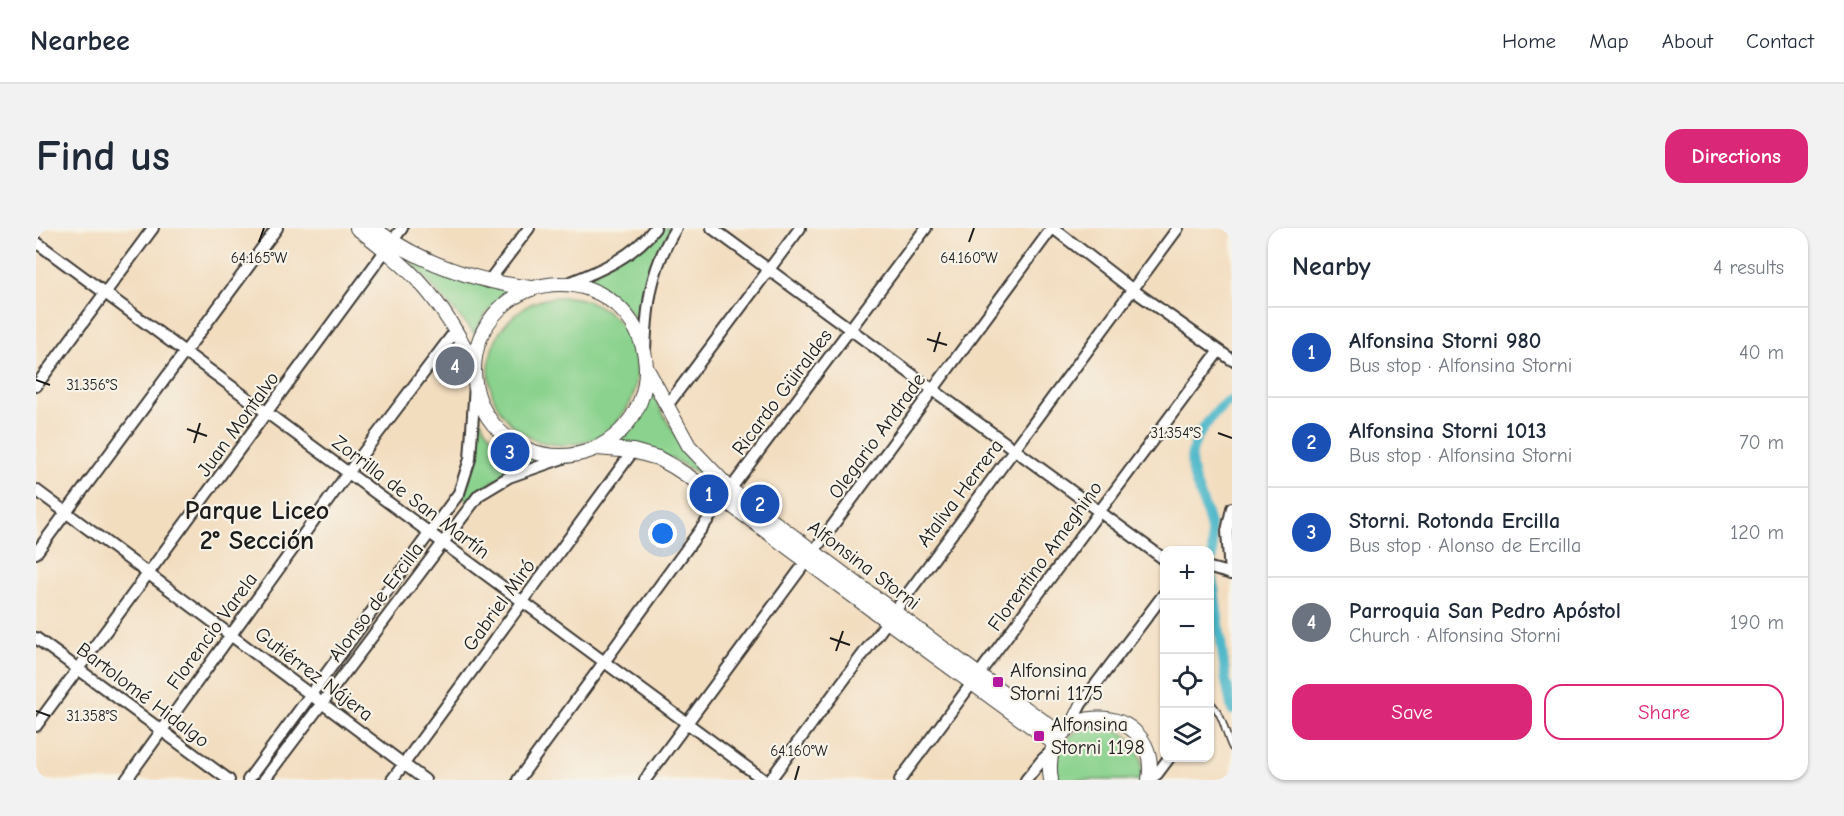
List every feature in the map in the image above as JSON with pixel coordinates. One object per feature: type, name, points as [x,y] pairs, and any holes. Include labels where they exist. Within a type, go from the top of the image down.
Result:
[{"type":"street","points":[[36,386],[153,228]]},
{"type":"street","points":[[36,553],[277,228]]},
{"type":"street","points":[[357,228],[389,246],[438,265],[488,282],[531,288]]},
{"type":"street","points":[[374,228],[432,293],[456,330],[473,363]]},
{"type":"street","name":"Juan Montalvo","points":[[36,726],[402,228]]},
{"type":"street","points":[[488,282],[529,228]]},
{"type":"street","points":[[568,283],[613,263],[655,228]]},
{"type":"street","points":[[645,350],[635,325],[617,304],[595,290],[568,283],[549,283],[531,288],[511,298],[494,314],[482,333],[473,363],[475,385],[481,405],[492,424],[508,439],[526,449],[547,455],[569,456],[597,448],[614,438],[633,416],[645,389],[647,307],[659,260],[676,228]]},
{"type":"street","points":[[712,228],[1160,556]]},
{"type":"street","points":[[666,406],[800,228]]},
{"type":"street","name":"Ricardo Güiraldes","points":[[518,780],[926,228]]},
{"type":"street","points":[[1052,228],[1133,290],[1232,360]]},
{"type":"street","name":"Olegario Andrade","points":[[645,780],[1052,228]]},
{"type":"street","name":"Ataliva Herrera","points":[[770,780],[1178,228]]},
{"type":"street","name":"Zorrilla de San Martín","points":[[36,242],[764,780]]},
{"type":"street","name":"Florencio Varela","points":[[126,780],[348,473],[456,330]]},
{"type":"street","name":"Florentino Ameghino","points":[[900,780],[1218,352]]},
{"type":"street","name":"Alfonsina Storni","points":[[647,369],[689,446],[727,495]]},
{"type":"street","name":"Alonso de Ercilla","points":[[248,780],[459,493],[467,472],[472,445],[475,385]]},
{"type":"street","name":"Alfonsina Storni","points":[[597,448],[633,451],[658,458],[727,495],[976,680],[1050,740],[1054,747]]},
{"type":"street","name":"Gabriel Miró","points":[[392,780],[633,451]]},
{"type":"street","name":"Alonso de Ercilla","points":[[264,780],[479,495],[509,477],[569,456]]},
{"type":"street","name":"Gutiérrez Nájera","points":[[36,490],[425,780]]},
{"type":"street","points":[[1214,569],[1231,574],[1227,531],[1232,508]]},
{"type":"street","points":[[1026,780],[1054,747],[1081,704],[1160,599]]},
{"type":"street","name":"Bartolomé Hidalgo","points":[[36,638],[229,780]]},
{"type":"street","name":"Alfonsina Storni","points":[[976,680],[1054,729],[1061,732],[1067,729]]},
{"type":"street","points":[[1067,729],[1082,721],[1096,718],[1111,719],[1124,724],[1136,733],[1144,745],[1150,765],[1149,780]]},
{"type":"street","points":[[1051,780],[1049,769],[1054,747]]},
{"type":"street","points":[[1149,780],[1166,762]]},
{"type":"lane","points":[[1214,706],[1223,720],[1227,739],[1232,748]]},
{"type":"green space","points":[[659,228],[671,228],[647,279],[639,323],[627,308],[614,298],[582,281]]},
{"type":"green space","points":[[402,252],[512,292],[489,310],[475,334]]},
{"type":"green space","points":[[563,297],[591,302],[616,318],[632,343],[637,371],[632,399],[616,424],[591,440],[563,445],[535,440],[510,424],[494,399],[489,371],[494,343],[510,318],[535,302]]},
{"type":"green space","points":[[650,384],[669,424],[685,448],[714,482],[673,459],[607,445],[630,427],[644,403]]},
{"type":"green space","points":[[479,417],[485,428],[505,447],[543,460],[503,475],[469,501],[464,497],[473,468]]},
{"type":"green space","points":[[1095,725],[1116,730],[1132,741],[1141,757],[1140,780],[1057,780],[1056,758],[1063,743],[1077,732]]},
{"type":"waterway","points":[[1212,546],[1210,525],[1196,485],[1191,462],[1198,437],[1208,422],[1232,400]]},
{"type":"waterway","points":[[1214,587],[1232,710]]},
{"type":"place","name":"Parroquia San Pedro Apóstol","points":[[455,366]]},
{"type":"place","name":"Storni. Rotonda Ercilla","points":[[510,452]]},
{"type":"place","name":"Alfonsina Storni 980","points":[[709,494]]},
{"type":"place","name":"Alfonsina Storni 1013","points":[[760,504]]},
{"type":"place","name":"Alfonsina Storni 1175","points":[[998,682]]},
{"type":"place","name":"Alfonsina Storni 1198","points":[[1039,736]]},
{"type":"district","name":"Parque Liceo 2° Sección","points":[[257,526]]}]
